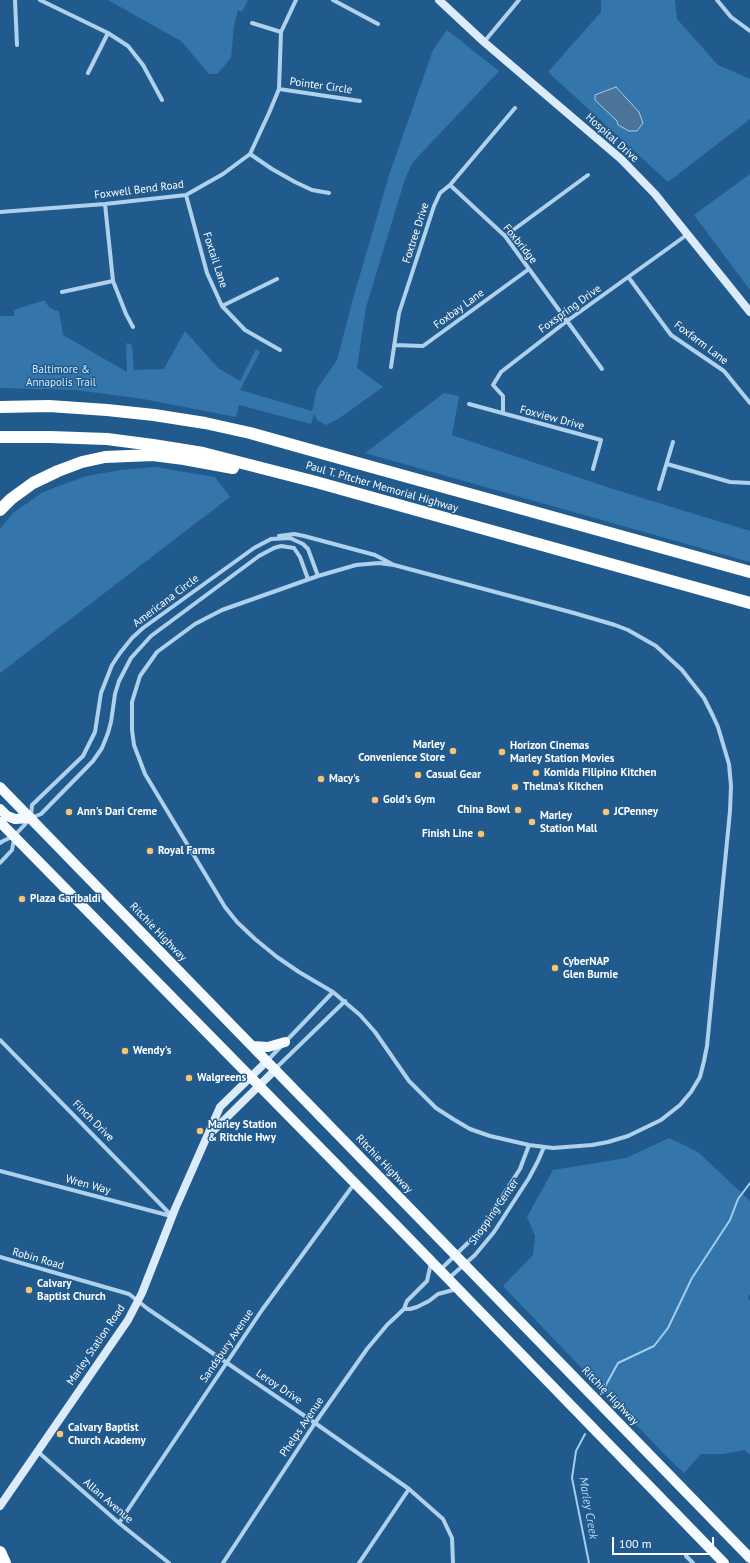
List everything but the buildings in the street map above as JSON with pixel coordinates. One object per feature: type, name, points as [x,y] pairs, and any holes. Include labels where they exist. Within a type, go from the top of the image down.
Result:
[{"type":"highway","name":"Paul T. Pitcher Memorial Highway","points":[[3,406],[49,406],[107,410],[154,415],[212,425],[317,452],[750,572]]},
{"type":"highway","name":"Paul T. Pitcher Memorial Highway","points":[[0,437],[107,439],[203,453],[316,482],[750,604]]},
{"type":"highway","points":[[0,510],[11,499],[33,483],[82,462],[105,457],[154,455],[316,482]]},
{"type":"highway","points":[[0,1552],[5,1563]]},
{"type":"main road","name":"Hospital Drive","points":[[439,0],[484,42],[621,159],[655,194],[750,312]]},
{"type":"main road","name":"Ritchie Highway","points":[[0,787],[750,1558]]},
{"type":"main road","points":[[0,809],[7,816],[15,819],[31,818]]},
{"type":"main road","points":[[0,822],[440,1270],[724,1563]]},
{"type":"main road","points":[[252,1046],[268,1047],[285,1042]]},
{"type":"main road","name":"Marley Station Road","points":[[1,1504],[115,1340],[138,1301],[172,1216],[220,1107],[267,1061]]},
{"type":"main road","name":"Marley Station Road","points":[[206,1139],[275,1070]]},
{"type":"street","points":[[15,0],[17,45]]},
{"type":"street","points":[[40,0],[108,33],[128,46],[143,65],[162,100]]},
{"type":"street","points":[[296,0],[281,32],[278,89],[250,154],[295,182],[312,190],[329,193]]},
{"type":"street","points":[[333,0],[378,24]]},
{"type":"street","points":[[484,42],[519,0]]},
{"type":"street","points":[[717,0],[731,17],[750,31]]},
{"type":"street","points":[[252,23],[281,32]]},
{"type":"street","points":[[88,73],[108,33]]},
{"type":"street","name":"Pointer Circle","points":[[278,89],[360,101]]},
{"type":"street","name":"Foxtree Drive","points":[[391,367],[399,314],[434,206],[440,193],[450,185],[515,108]]},
{"type":"street","name":"Foxwell Bend Road","points":[[0,212],[104,204],[186,195],[223,174],[250,154]]},
{"type":"street","points":[[505,236],[588,175]]},
{"type":"street","name":"Foxbridge","points":[[450,185],[505,236],[602,369]]},
{"type":"street","name":"Foxtail Lane","points":[[186,195],[207,273],[222,306],[244,330],[280,350]]},
{"type":"street","points":[[104,204],[113,281],[126,314],[133,327]]},
{"type":"street","name":"Foxspring Drive","points":[[503,413],[503,396],[493,385],[501,372],[567,321],[629,278],[688,234]]},
{"type":"street","name":"Foxbay Lane","points":[[394,345],[423,346],[529,269]]},
{"type":"street","name":"Foxfarm Lane","points":[[629,278],[671,335],[724,371],[750,403]]},
{"type":"street","points":[[222,306],[277,279]]},
{"type":"street","points":[[62,292],[113,281]]},
{"type":"street","name":"Foxview Drive","points":[[469,404],[601,440],[593,469]]},
{"type":"street","points":[[658,489],[673,442]]},
{"type":"street","points":[[666,464],[730,482],[750,483]]},
{"type":"street","points":[[271,539],[284,534],[304,536],[375,555],[394,565]]},
{"type":"street","name":"Americana Circle","points":[[31,818],[32,805],[83,756],[95,732],[98,708],[106,679],[120,653],[132,638],[143,628],[254,548],[271,539],[290,538],[303,544],[308,549],[318,576]]},
{"type":"street","name":"Americana Circle","points":[[0,843],[14,836],[31,818],[41,814],[93,761],[102,748],[111,722],[115,694],[119,681],[131,658],[151,636],[259,556],[274,548],[281,546],[294,548],[300,557],[308,579]]},
{"type":"street","points":[[379,563],[394,565],[594,618],[615,625],[641,637],[669,657],[704,698],[714,716],[729,764],[731,786],[730,811],[704,1061],[700,1077],[691,1092],[680,1105],[662,1120],[628,1136],[592,1145],[570,1148],[528,1145],[490,1136],[470,1129],[436,1108],[409,1081],[375,1032],[360,1015],[333,992],[277,957],[246,930],[225,907],[145,774],[134,745],[132,730],[132,702],[136,684],[147,664],[163,647],[207,617],[308,579],[356,565],[379,563]]},
{"type":"street","name":"Americana Circle","points":[[0,862],[12,850],[14,836]]},
{"type":"street","points":[[267,1061],[333,992]]},
{"type":"street","points":[[275,1070],[345,1001]]},
{"type":"street","name":"Finch Drive","points":[[0,1040],[172,1216]]},
{"type":"street","name":"Shopping Center","points":[[440,1270],[475,1236],[499,1202],[520,1169],[528,1145]]},
{"type":"street","name":"Shopping Center","points":[[448,1279],[484,1245],[498,1226],[529,1178],[544,1147]]},
{"type":"street","name":"Wren Way","points":[[0,1171],[172,1216]]},
{"type":"street","name":"Sandsbury Avenue","points":[[119,1522],[288,1273],[354,1183]]},
{"type":"street","name":"Robin Road","points":[[0,1257],[129,1294],[138,1301]]},
{"type":"street","name":"Phelps Avenue","points":[[223,1563],[315,1423],[367,1349],[387,1325],[404,1309],[407,1301],[426,1281],[431,1262]]},
{"type":"street","name":"Phelps Avenue","points":[[404,1309],[416,1307],[429,1301],[438,1294],[457,1289]]},
{"type":"street","name":"Leroy Drive","points":[[138,1301],[409,1489],[442,1519],[452,1538],[453,1563]]},
{"type":"street","name":"Allan Avenue","points":[[37,1451],[169,1563]]},
{"type":"street","points":[[358,1563],[409,1489]]},
{"type":"street","points":[[686,1556],[693,1563]]},
{"type":"green space","points":[[108,0],[248,0],[242,12],[238,10],[234,26],[231,58],[217,74],[209,74],[181,41]]},
{"type":"green space","points":[[601,0],[675,0],[677,19],[718,65],[750,79],[750,119],[668,182],[548,72],[601,12]]},
{"type":"green space","name":"Baltimore & Annapolis Trail","points":[[447,30],[499,71],[413,162],[405,179],[366,307],[357,368],[383,387],[338,419],[326,425],[317,420],[314,414],[311,424],[239,405],[236,417],[143,399],[76,390],[0,388],[0,316],[14,316],[14,310],[45,300],[48,306],[59,311],[63,335],[127,372],[126,343],[132,345],[134,370],[164,369],[185,331],[218,368],[240,381],[256,349],[260,352],[240,390],[312,411],[317,389],[337,360],[390,172],[433,50]]},
{"type":"green space","points":[[750,174],[750,290],[694,215]]},
{"type":"green space","points":[[444,393],[459,396],[452,435],[613,489],[750,531],[750,562],[365,453]]},
{"type":"green space","points":[[155,467],[215,477],[230,497],[0,673],[0,529],[13,513],[43,492],[86,476],[121,470]]},
{"type":"green space","points":[[669,1138],[698,1152],[750,1201],[750,1294],[748,1297],[750,1301],[750,1455],[745,1450],[723,1454],[701,1454],[684,1473],[503,1286],[533,1255],[535,1236],[527,1217],[553,1170],[626,1158]]},
{"type":"shaded area","points":[[616,87],[639,112],[643,123],[637,131],[629,131],[618,125],[617,121],[595,100],[595,95]]},
{"type":"waterway","points":[[601,1394],[618,1363],[654,1346],[668,1328],[692,1278],[730,1220],[738,1199],[750,1183]]},
{"type":"waterway","name":"Marley Creek","points":[[585,1434],[576,1451],[572,1478],[589,1563]]},
{"type":"place","name":"Marley Convenience Store","points":[[453,751]]},
{"type":"place","name":"Horizon Cinemas Marley Station Movies","points":[[502,752]]},
{"type":"place","name":"Komida Filipino Kitchen","points":[[536,773]]},
{"type":"place","name":"Casual Gear","points":[[418,775]]},
{"type":"place","name":"Macy's","points":[[321,779]]},
{"type":"place","name":"Thelma's Kitchen","points":[[515,787]]},
{"type":"place","name":"Gold's Gym","points":[[375,800]]},
{"type":"place","name":"China Bowl","points":[[518,810]]},
{"type":"place","name":"Ann's Dari Creme","points":[[69,812]]},
{"type":"place","name":"JCPenney","points":[[606,812]]},
{"type":"place","name":"Marley Station Mall","points":[[532,822]]},
{"type":"place","name":"Finish Line","points":[[481,834]]},
{"type":"place","name":"Royal Farms","points":[[150,851]]},
{"type":"place","name":"Plaza Garibaldi","points":[[22,899]]},
{"type":"place","name":"CyberNAP Glen Burnie","points":[[555,968]]},
{"type":"place","name":"Wendy's","points":[[125,1051]]},
{"type":"place","name":"Walgreens","points":[[189,1078]]},
{"type":"place","name":"Marley Station & Ritchie Hwy","points":[[200,1131]]},
{"type":"place","name":"Calvary Baptist Church","points":[[29,1290]]},
{"type":"place","name":"Calvary Baptist Church Academy","points":[[60,1434]]}]
